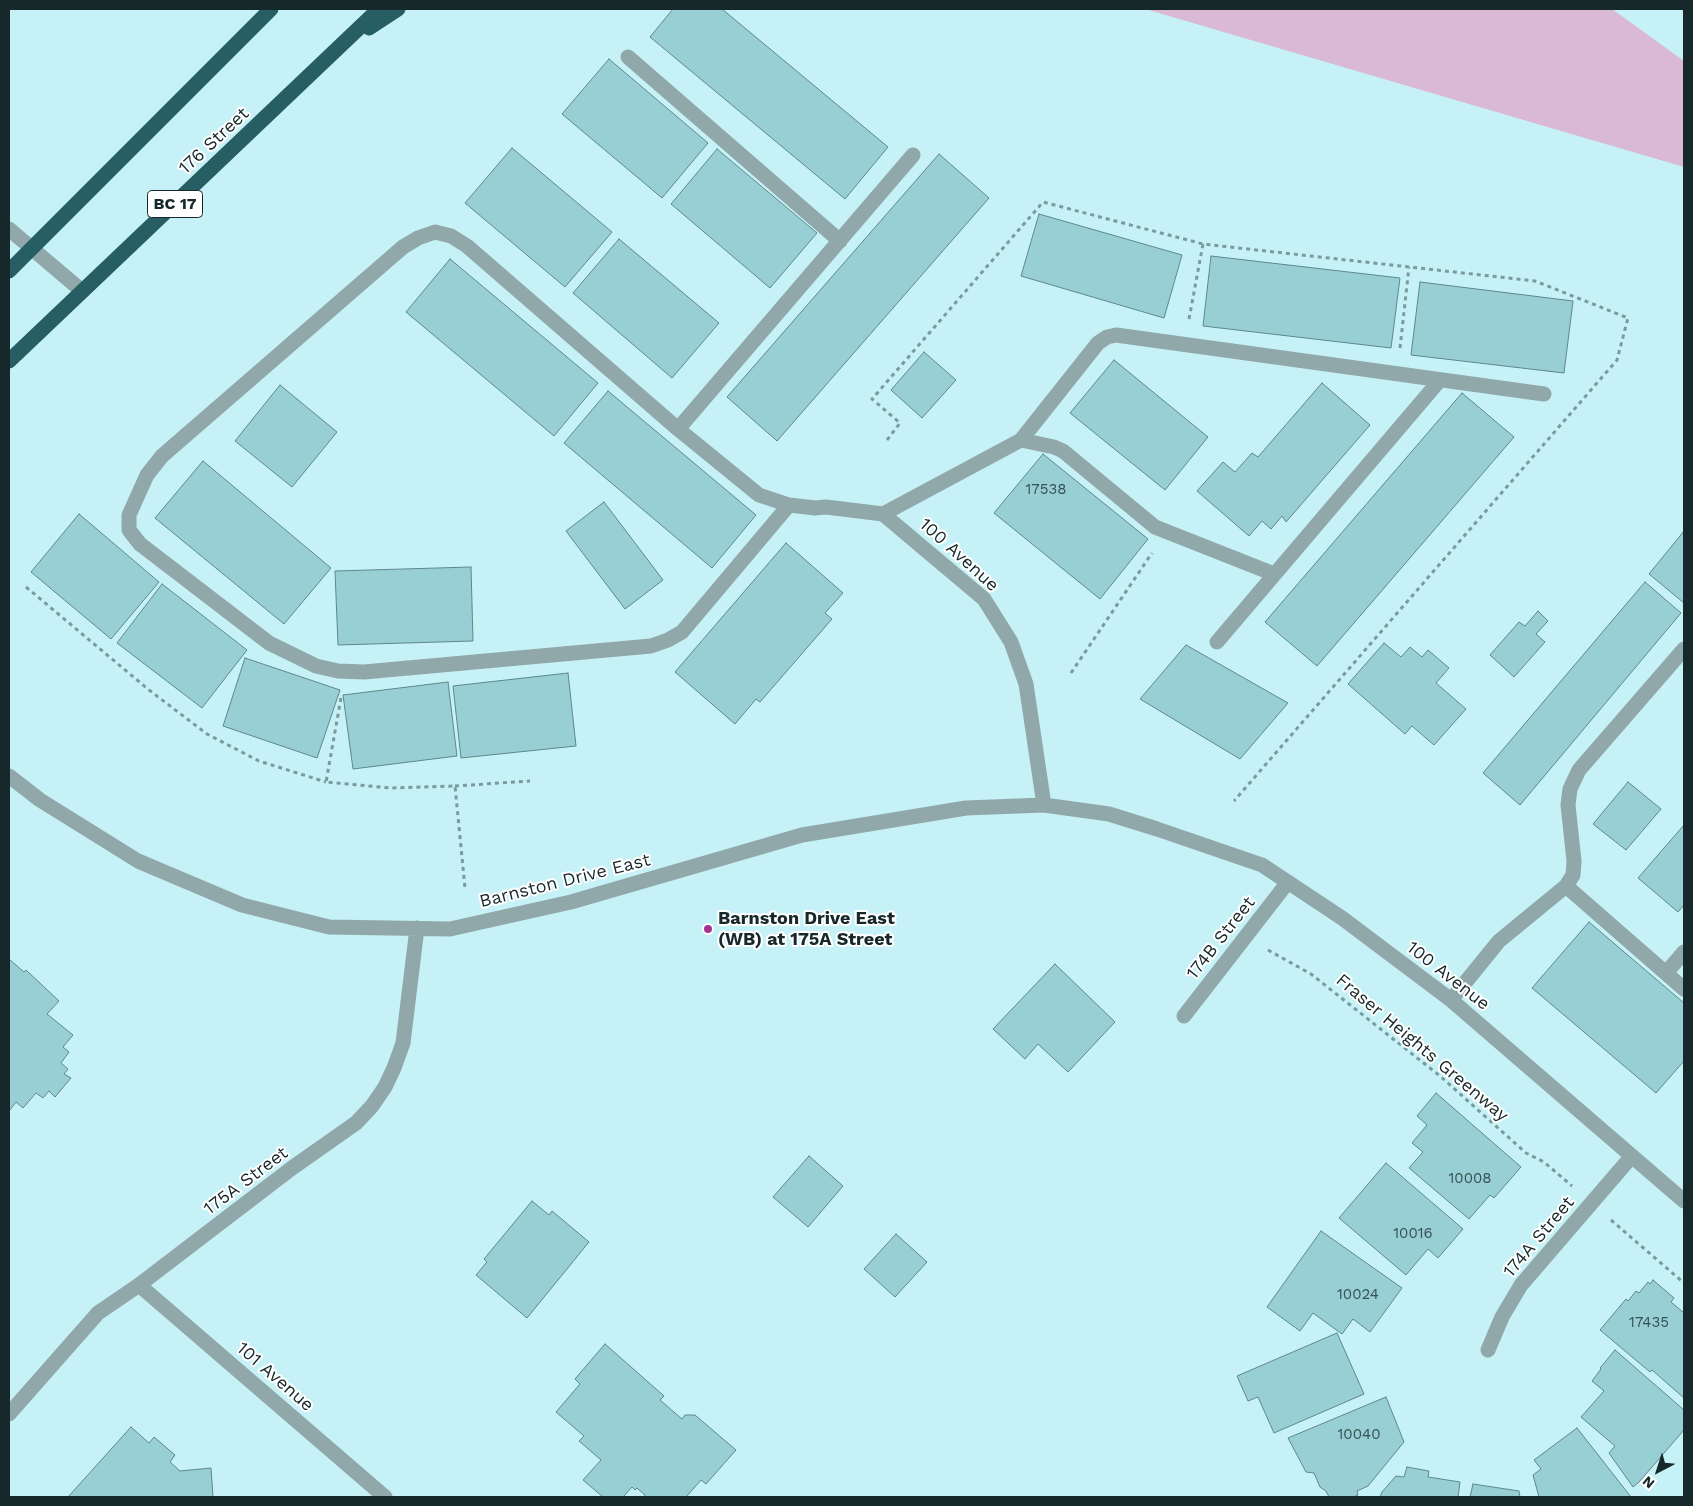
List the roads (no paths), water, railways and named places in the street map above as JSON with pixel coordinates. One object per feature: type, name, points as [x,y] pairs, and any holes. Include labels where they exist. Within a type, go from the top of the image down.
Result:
[{"type":"highway","points":[[9,271],[271,9]]},
{"type":"highway","name":"176 Street","points":[[9,361],[379,9]]},
{"type":"highway","points":[[340,46],[398,9]]},
{"type":"street","points":[[628,56],[840,241]]},
{"type":"street","points":[[678,429],[913,155]]},
{"type":"street","points":[[9,229],[82,292]]},
{"type":"street","points":[[789,505],[682,632],[668,640],[651,646],[364,672],[316,666],[269,643],[140,544],[130,530],[129,516],[148,475],[162,456],[403,247],[418,238],[435,232],[451,236],[467,246],[678,429],[759,495],[789,505],[815,508],[826,507],[883,514],[1021,440],[1098,342],[1116,335],[1544,394]]},
{"type":"street","points":[[1217,642],[1440,380]]},
{"type":"street","points":[[1021,440],[1063,450],[1148,522],[1166,533],[1274,574]]},
{"type":"street","name":"100 Avenue","points":[[883,514],[984,599],[1011,642],[1026,684],[1044,804]]},
{"type":"street","points":[[1450,1000],[1499,941],[1566,886],[1573,875],[1574,861],[1568,805],[1570,788],[1580,770],[1684,649]]},
{"type":"street","name":"Barnston Drive East","points":[[9,776],[40,800],[138,861],[242,906],[329,926],[450,929],[571,902],[802,835],[966,808],[1044,804],[1109,814],[1157,829]]},
{"type":"street","name":"100 Avenue","points":[[1157,829],[1262,865],[1342,918],[1450,1000],[1684,1201]]},
{"type":"street","name":"174B Street","points":[[1184,1016],[1288,882]]},
{"type":"street","points":[[1566,886],[1684,989]]},
{"type":"street","name":"175A Street","points":[[9,1414],[98,1313],[139,1285],[292,1168],[356,1123],[372,1106],[385,1087],[403,1043],[417,928]]},
{"type":"street","points":[[1666,973],[1684,952]]},
{"type":"street","name":"174A Street","points":[[1488,1350],[1502,1317],[1521,1285],[1632,1156]]},
{"type":"street","name":"101 Avenue","points":[[139,1285],[385,1497]]},
{"type":"place","name":"Barnston Drive East (WB) at 175A Street","points":[[708,929]]}]
